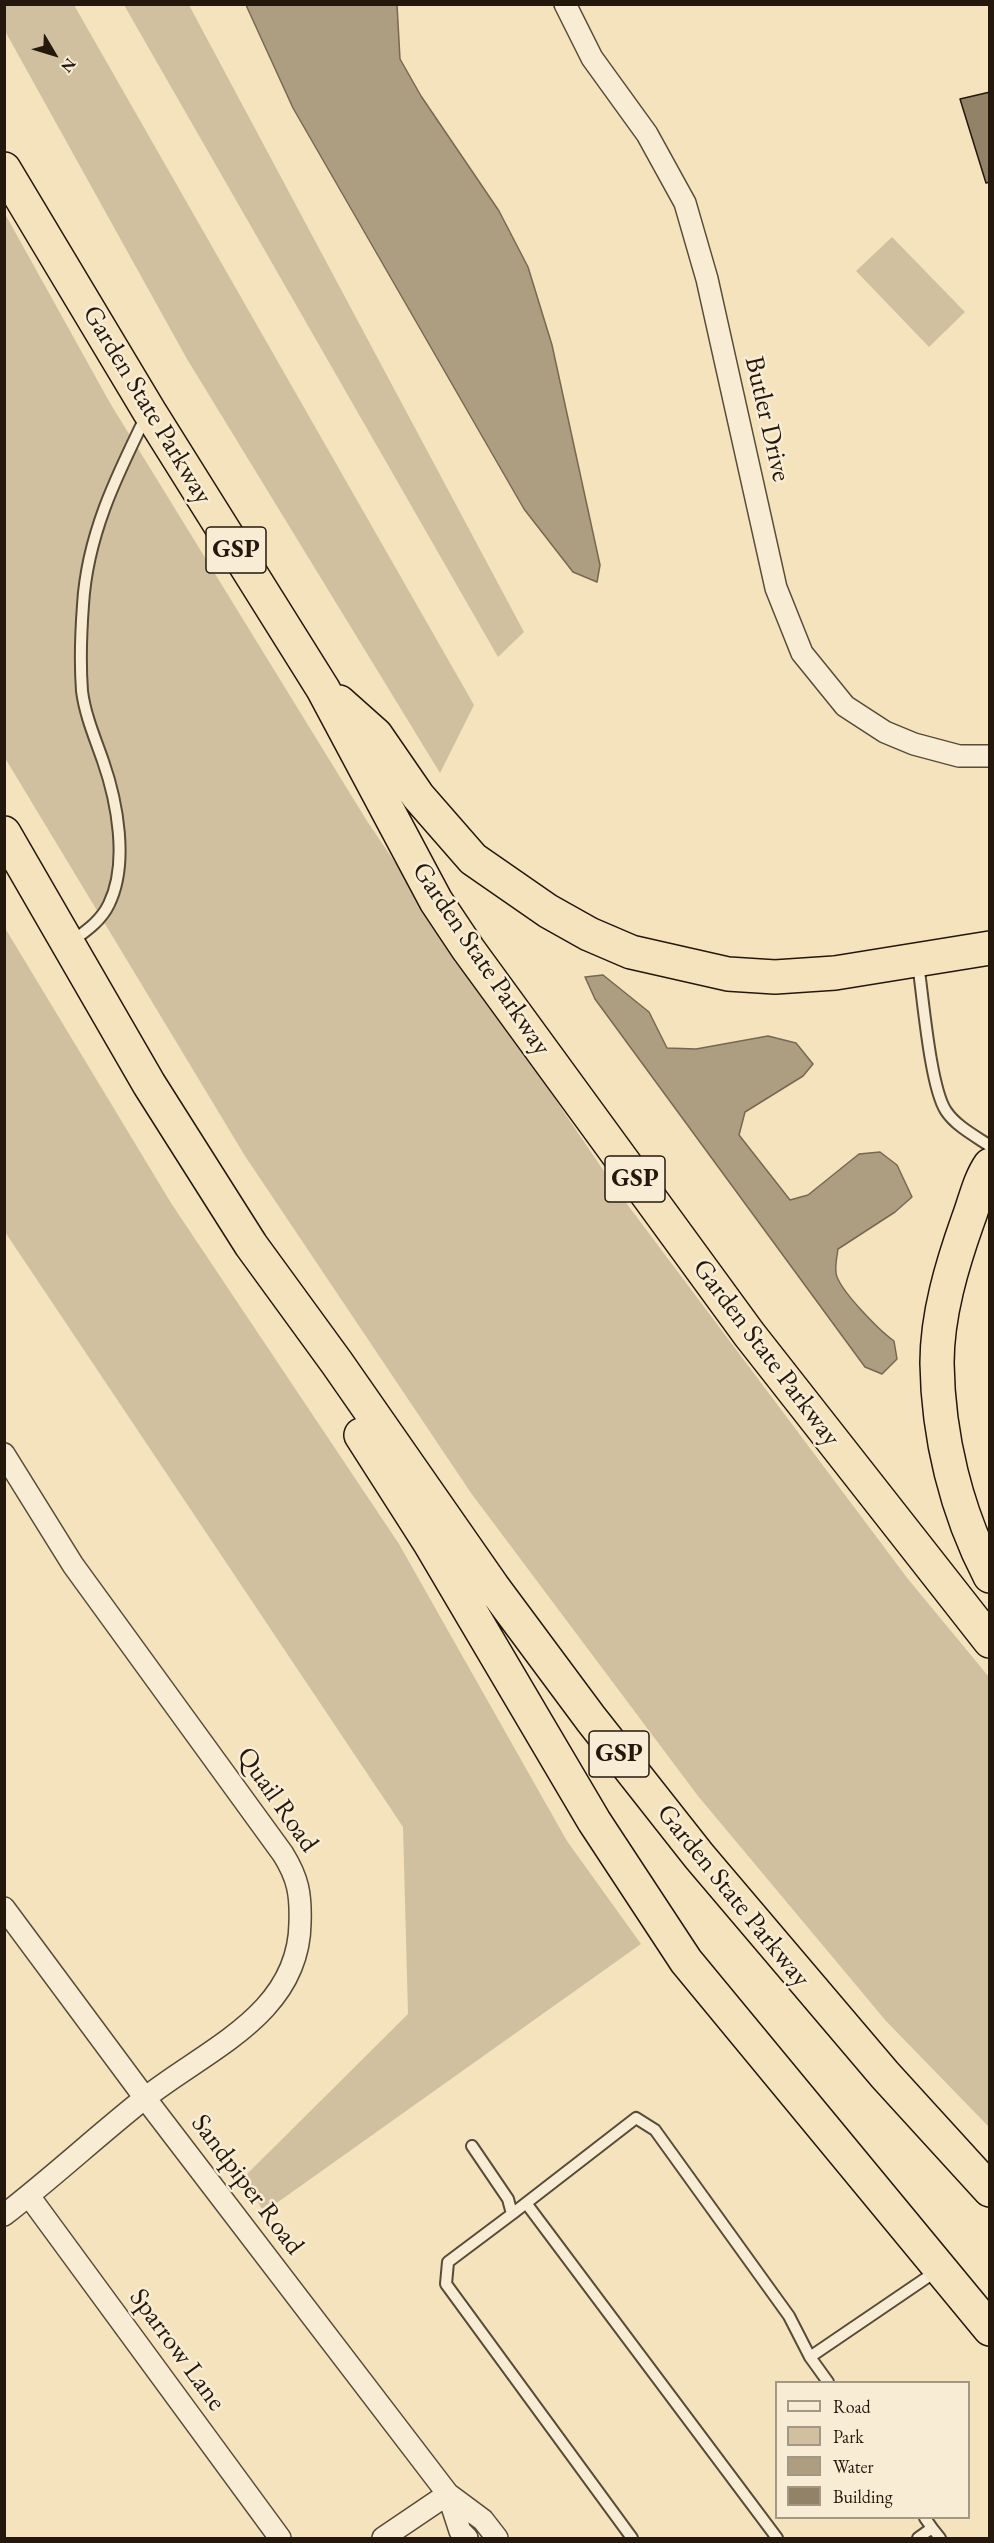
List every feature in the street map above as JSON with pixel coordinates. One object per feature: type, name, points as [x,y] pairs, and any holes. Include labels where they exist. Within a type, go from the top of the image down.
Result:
[{"type":"highway","name":"Garden State Parkway","points":[[4,169],[149,411],[323,688],[436,901],[468,949],[749,1334],[990,1641]]},
{"type":"highway","points":[[323,688],[376,735],[418,796],[473,859],[548,911],[589,934],[631,952],[728,974],[775,977],[835,973],[990,948]]},
{"type":"highway","name":"Garden State Parkway","points":[[4,833],[149,1084],[251,1245],[337,1363],[493,1587],[598,1728],[699,1856],[822,2003],[990,2190]]},
{"type":"highway","points":[[990,1165],[957,1251],[944,1307],[937,1362],[941,1425],[954,1484],[980,1557],[990,1576]]},
{"type":"highway","points":[[284,1291],[300,1336],[321,1376],[430,1543],[557,1760],[655,1916],[720,2005],[990,2329]]},
{"type":"street","name":"Butler Drive","points":[[565,4],[592,58],[647,134],[685,203],[707,279],[776,588],[802,652],[844,706],[885,732],[914,744],[959,756],[990,756]]},
{"type":"street","name":"Quail Road","points":[[4,1454],[73,1564],[295,1873],[301,1904],[300,1944],[282,1988],[253,2022],[145,2098],[4,2215]]},
{"type":"street","name":"Sandpiper Road","points":[[4,1908],[145,2098],[448,2494],[483,2520],[497,2538]]},
{"type":"street","name":"Sparrow Lane","points":[[29,2196],[280,2538]]},
{"type":"street","name":"Sandpiper Road","points":[[448,2494],[460,2531],[467,2538]]},
{"type":"street","points":[[383,2538],[448,2494]]},
{"type":"lane","points":[[68,945],[95,924],[109,904],[119,860],[117,818],[112,789],[89,723],[82,692],[83,603],[94,533],[110,488],[149,411]]},
{"type":"lane","points":[[918,960],[936,1086],[945,1111],[960,1126],[990,1146]]},
{"type":"lane","points":[[632,2538],[446,2284],[448,2262],[636,2118],[655,2130],[662,2139],[789,2316],[810,2358],[827,2381]]},
{"type":"lane","points":[[472,2146],[508,2199],[512,2214]]},
{"type":"lane","points":[[526,2203],[777,2538]]},
{"type":"lane","points":[[810,2358],[940,2269]]},
{"type":"lane","points":[[926,2519],[940,2538]]},
{"type":"lane","points":[[918,2538],[932,2528]]},
{"type":"green space","points":[[4,5],[74,5],[474,705],[440,773],[187,359],[5,31]]},
{"type":"green space","points":[[124,5],[189,5],[524,632],[498,657]]},
{"type":"green space","points":[[4,212],[110,403],[367,821],[618,1192],[908,1579],[989,1677],[989,2127],[886,2021],[698,1796],[471,1493],[245,1156],[5,758]]},
{"type":"green space","points":[[892,237],[965,312],[929,347],[856,271]]},
{"type":"green space","points":[[5,928],[171,1203],[399,1544],[567,1841],[641,1944],[264,2212],[243,2178],[408,2014],[403,1827],[5,1232]]},
{"type":"water","points":[[246,5],[397,5],[400,59],[421,96],[499,211],[528,267],[552,345],[600,565],[597,582],[573,572],[524,509],[293,108]]},
{"type":"water","points":[[603,975],[649,1012],[667,1048],[696,1049],[768,1036],[796,1043],[813,1064],[803,1076],[745,1112],[739,1135],[790,1200],[808,1195],[859,1154],[880,1152],[897,1165],[912,1197],[895,1212],[838,1249],[836,1264],[838,1280],[844,1289],[870,1319],[894,1341],[897,1359],[882,1374],[865,1367],[595,999],[585,977]]},
{"type":"building","points":[[990,92],[990,182],[986,183],[960,99]]}]
